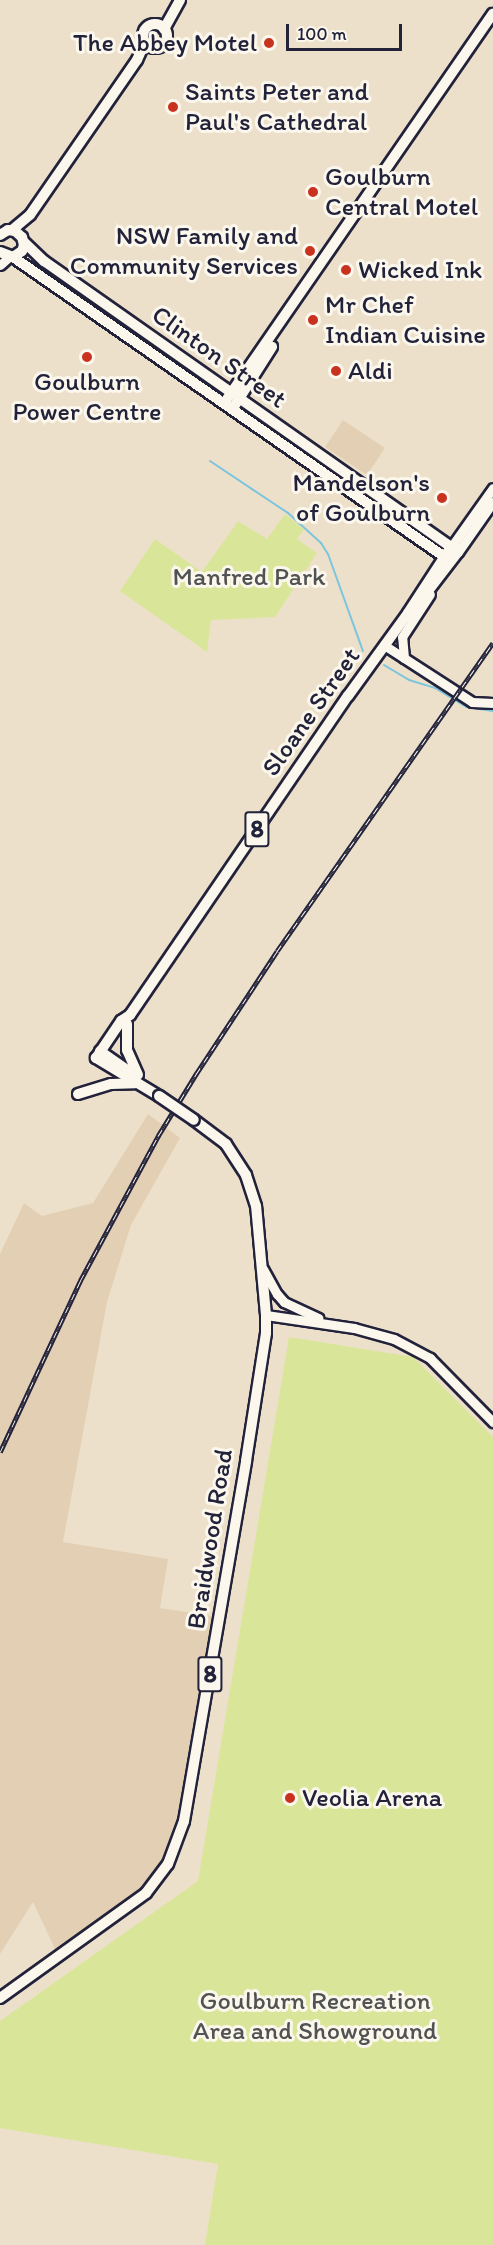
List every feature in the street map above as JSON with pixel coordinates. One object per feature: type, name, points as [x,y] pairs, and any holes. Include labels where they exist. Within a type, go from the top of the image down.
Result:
[{"type":"main road","points":[[161,27],[180,0]]},
{"type":"main road","points":[[235,396],[493,14]]},
{"type":"main road","points":[[227,407],[493,24]]},
{"type":"main road","points":[[148,45],[143,34],[147,28],[161,27]]},
{"type":"main road","points":[[148,45],[158,47],[164,43],[166,36],[161,27]]},
{"type":"main road","points":[[7,255],[22,251],[30,215],[148,45]]},
{"type":"main road","points":[[5,231],[30,215]]},
{"type":"main road","name":"Clinton Street","points":[[5,231],[23,240],[44,261],[454,550]]},
{"type":"main road","name":"Clinton Street","points":[[7,255],[447,559]]},
{"type":"main road","points":[[356,495],[363,485]]},
{"type":"main road","name":"Sloane Street","points":[[100,1056],[128,1019],[384,645],[454,550]]},
{"type":"main road","name":"Sloane Street","points":[[408,613],[437,582],[447,559]]},
{"type":"main road","points":[[78,1095],[111,1084],[139,1082],[127,1050],[128,1019]]},
{"type":"main road","name":"Braidwood Road","points":[[0,1998],[146,1893],[168,1864],[177,1845],[184,1821],[196,1754],[249,1438],[266,1315],[256,1206],[246,1175],[226,1144],[100,1056]]},
{"type":"street","points":[[0,265],[7,255]]},
{"type":"street","name":"Sloane Street","points":[[454,550],[493,488]]},
{"type":"street","name":"Sloane Street","points":[[454,550],[493,502]]},
{"type":"street","points":[[404,658],[400,645],[402,638],[437,582]]},
{"type":"street","points":[[384,645],[472,702],[493,703]]},
{"type":"street","points":[[262,1267],[284,1302],[311,1316],[394,1339],[430,1358],[493,1422]]},
{"type":"street","points":[[266,1315],[338,1325]]},
{"type":"shaded area","points":[[343,420],[385,448],[367,475],[325,447]]},
{"type":"shaded area","points":[[148,1114],[180,1138],[131,1225],[107,1302],[63,1542],[168,1559],[160,1608],[213,1616],[183,1803],[169,1849],[154,1873],[138,1891],[56,1951],[33,1902],[0,1954],[0,1254],[24,1203],[42,1216],[93,1203]]},
{"type":"green space","name":"Manfred Park","points":[[285,514],[304,529],[297,539],[317,553],[275,617],[211,620],[207,652],[120,591],[155,539],[202,572],[238,521],[267,539]]},
{"type":"green space","name":"Goulburn Recreation Area and Showground","points":[[289,1337],[413,1357],[493,1437],[493,2245],[205,2245],[218,2164],[0,2128],[0,2021],[198,1881]]},
{"type":"waterway","points":[[210,461],[288,513],[321,543],[328,554],[363,651]]},
{"type":"waterway","points":[[384,665],[409,680],[435,688],[467,707],[493,711]]},
{"type":"railway","points":[[0,1452],[80,1281],[158,1136],[277,951],[493,643]]},
{"type":"place","name":"The Abbey Motel","points":[[269,43]]},
{"type":"place","name":"Saints Peter and Paul's Cathedral","points":[[173,107]]},
{"type":"place","name":"Goulburn Central Motel","points":[[313,192]]},
{"type":"place","name":"NSW Family and Community Services","points":[[310,251]]},
{"type":"place","name":"Wicked Ink","points":[[346,270]]},
{"type":"place","name":"Mr Chef Indian Cuisine","points":[[313,320]]},
{"type":"place","name":"Goulburn Power Centre","points":[[87,357]]},
{"type":"place","name":"Aldi","points":[[336,371]]},
{"type":"place","name":"Mandelson's of Goulburn","points":[[442,498]]},
{"type":"place","name":"Veolia Arena","points":[[290,1798]]}]
